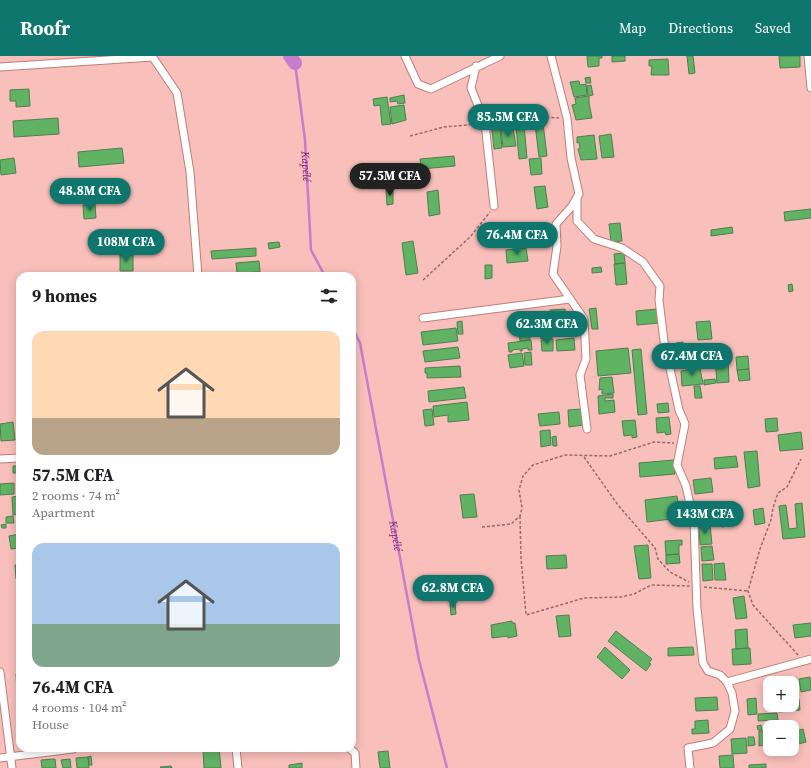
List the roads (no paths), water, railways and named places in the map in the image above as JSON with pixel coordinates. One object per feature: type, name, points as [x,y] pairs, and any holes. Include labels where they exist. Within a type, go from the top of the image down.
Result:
[{"type":"street","points":[[0,67],[153,56],[177,93],[190,172],[198,272]]},
{"type":"street","points":[[405,56],[418,84],[431,89],[476,66],[500,56]]},
{"type":"street","points":[[550,56],[567,118],[570,158],[579,194],[572,206],[556,224],[557,246],[553,274],[584,319],[586,359],[580,375],[587,429]]},
{"type":"street","points":[[808,56],[811,88]]},
{"type":"street","points":[[476,66],[471,88],[485,123],[494,206]]},
{"type":"street","points":[[577,197],[577,221],[594,239],[622,248],[644,262],[660,286],[659,300],[664,341],[679,410],[685,424],[680,443],[677,465],[686,486],[694,522],[696,586],[702,663],[708,671],[720,675],[727,682],[732,693],[736,711],[730,729],[713,743],[688,748],[690,768]]},
{"type":"street","points":[[423,318],[570,299]]},
{"type":"street","points":[[0,459],[16,458]]},
{"type":"street","points":[[727,682],[811,659]]},
{"type":"street","points":[[0,672],[12,768]]},
{"type":"street","points":[[0,758],[50,752]]},
{"type":"street","points":[[236,752],[238,768]]},
{"type":"street","points":[[354,752],[356,768]]},
{"type":"waterway","name":"Kapélé","points":[[290,56],[295,63]]},
{"type":"waterway","name":"Kapélé","points":[[295,63],[305,140],[311,250],[323,272]]},
{"type":"waterway","name":"Kapélé","points":[[356,335],[360,343],[419,660],[447,768]]}]
